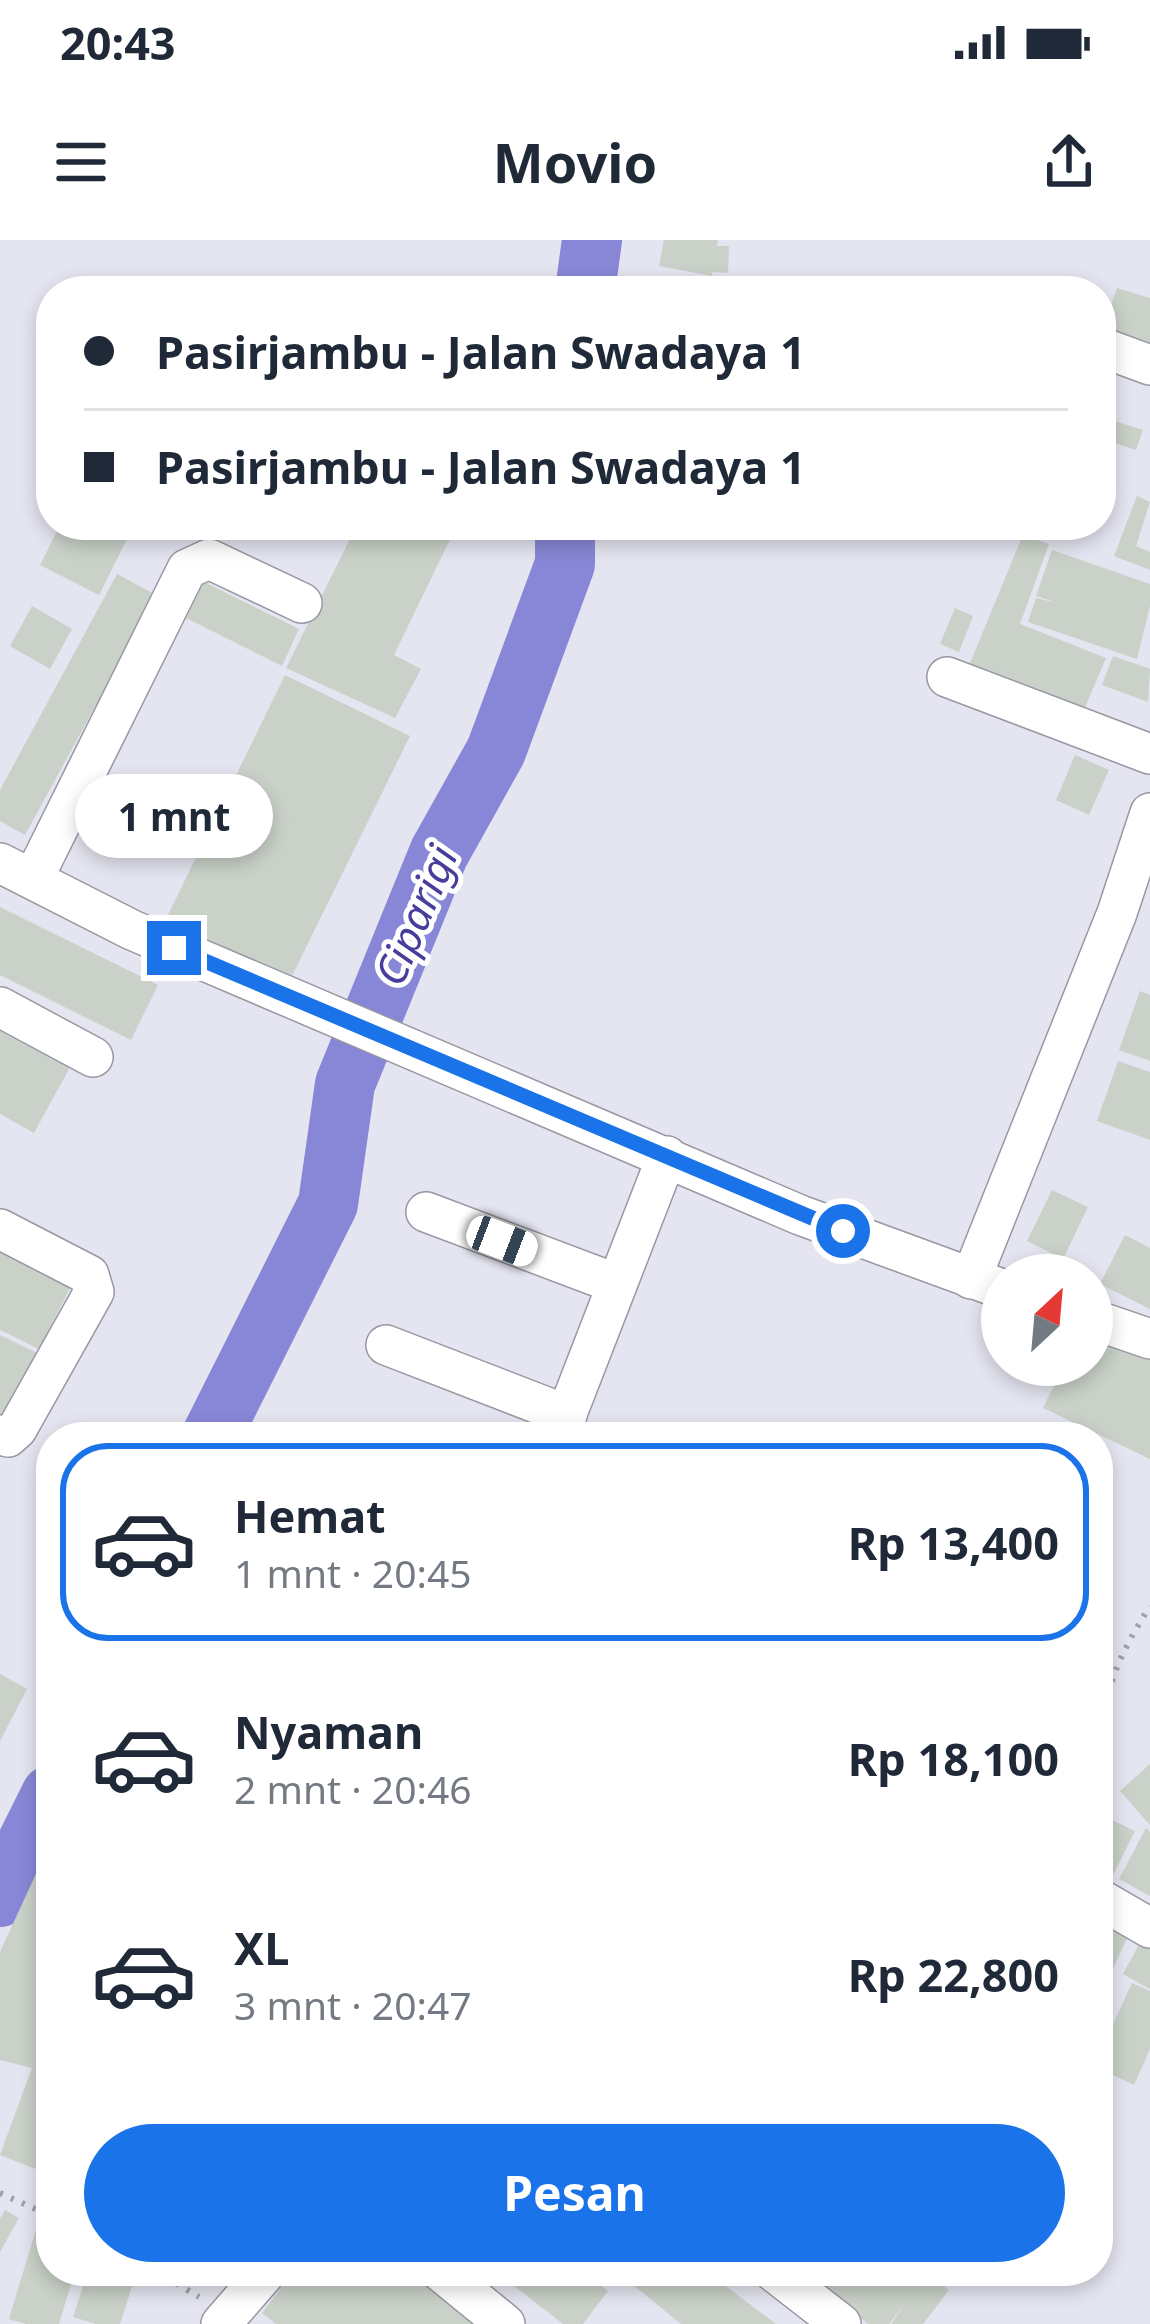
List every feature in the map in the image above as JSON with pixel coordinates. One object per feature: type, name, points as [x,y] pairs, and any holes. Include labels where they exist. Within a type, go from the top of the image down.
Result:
[{"type":"street","points":[[1116,353],[1150,365]]},
{"type":"street","points":[[302,603],[209,560],[187,569],[16,871],[132,930],[800,1215],[981,1282]]},
{"type":"street","points":[[947,677],[1150,754]]},
{"type":"street","points":[[997,1254],[1150,813]]},
{"type":"street","points":[[0,1007],[93,1057]]},
{"type":"street","points":[[565,1422],[667,1156]]},
{"type":"street","points":[[426,1212],[617,1284]]},
{"type":"street","points":[[0,1229],[89,1275],[94,1292],[17,1429],[8,1438],[0,1435]]},
{"type":"street","points":[[1113,1326],[1150,1339]]},
{"type":"street","points":[[386,1345],[554,1422]]},
{"type":"street","points":[[1113,1907],[1150,1928]]},
{"type":"street","points":[[221,2324],[254,2286]]},
{"type":"street","points":[[458,2286],[505,2324]]},
{"type":"street","points":[[792,2286],[841,2324]]},
{"type":"path","points":[[1113,1680],[1150,1606]]},
{"type":"path","points":[[0,2193],[36,2209]]},
{"type":"building","points":[[664,240],[718,240],[717,246],[729,246],[728,273],[712,272],[712,276],[659,266]]},
{"type":"building","points":[[1116,291],[1150,298],[1150,355],[1116,340]]},
{"type":"building","points":[[1116,421],[1143,430],[1136,450],[1116,444]]},
{"type":"building","points":[[1137,496],[1150,502],[1136,546],[1150,552],[1150,570],[1114,556]]},
{"type":"building","points":[[52,540],[126,540],[99,595],[40,565]]},
{"type":"building","points":[[350,540],[450,540],[394,655],[421,669],[395,718],[286,668]]},
{"type":"building","points":[[1021,540],[1049,544],[1020,624],[1106,658],[1080,719],[965,675]]},
{"type":"building","points":[[1052,550],[1150,584],[1150,606],[1137,659],[1028,622],[1036,598],[1057,603],[1036,596]]},
{"type":"building","points":[[117,574],[156,595],[25,835],[0,821],[0,790]]},
{"type":"building","points":[[204,582],[299,629],[282,666],[186,618]]},
{"type":"building","points":[[32,606],[72,629],[50,669],[10,646]]},
{"type":"building","points":[[955,608],[973,616],[959,652],[940,644]]},
{"type":"building","points":[[1113,656],[1150,669],[1148,702],[1102,685]]},
{"type":"building","points":[[285,675],[410,736],[290,980],[166,919]]},
{"type":"building","points":[[1075,755],[1109,770],[1089,815],[1056,800]]},
{"type":"building","points":[[0,907],[158,985],[131,1040],[0,975]]},
{"type":"building","points":[[1140,991],[1150,995],[1150,1061],[1119,1050]]},
{"type":"building","points":[[0,1018],[75,1058],[34,1133],[0,1114]]},
{"type":"building","points":[[1118,1061],[1150,1072],[1150,1140],[1097,1121]]},
{"type":"building","points":[[1052,1190],[1088,1207],[1065,1254],[1053,1254],[1027,1241]]},
{"type":"building","points":[[1125,1235],[1150,1248],[1150,1309],[1113,1290],[1113,1259]]},
{"type":"building","points":[[0,1247],[72,1284],[39,1349],[0,1330]]},
{"type":"building","points":[[0,1335],[37,1353],[3,1420],[0,1418]]},
{"type":"building","points":[[1113,1339],[1150,1356],[1150,1459],[1113,1441],[1113,1422],[1072,1422],[1043,1408],[1054,1386],[1113,1386]]},
{"type":"building","points":[[0,1674],[27,1689],[0,1741]]},
{"type":"building","points":[[1150,1764],[1150,1825],[1120,1791]]},
{"type":"building","points":[[1113,1820],[1135,1831],[1113,1875]]},
{"type":"building","points":[[1146,1828],[1150,1832],[1150,1896],[1119,1879]]},
{"type":"building","points":[[36,1874],[36,2169],[0,2155],[32,2068],[0,2060],[0,1952]]},
{"type":"building","points":[[1113,1911],[1134,1922],[1113,1969]]},
{"type":"building","points":[[1150,1924],[1150,1989],[1123,1974]]},
{"type":"building","points":[[1132,1983],[1150,1991],[1150,2049],[1134,2085],[1113,2075],[1113,2024]]},
{"type":"building","points":[[5,2210],[19,2218],[0,2252],[0,2219]]},
{"type":"building","points":[[36,2229],[36,2286],[70,2286],[59,2324],[9,2319]]},
{"type":"building","points":[[83,2286],[132,2286],[120,2324],[73,2317]]},
{"type":"building","points":[[283,2286],[432,2286],[481,2324],[276,2324],[262,2313]]},
{"type":"building","points":[[514,2286],[602,2286],[608,2291],[583,2324],[563,2324]]},
{"type":"building","points":[[634,2286],[726,2286],[776,2324],[681,2324]]},
{"type":"building","points":[[822,2286],[944,2286],[949,2290],[923,2324],[891,2324],[905,2304],[889,2324],[868,2324]]},
{"type":"waterway","name":"Ciparigi","points":[[587,276],[592,240]]},
{"type":"waterway","name":"Ciparigi","points":[[219,1422],[328,1204],[345,1084],[439,853],[496,751],[565,564],[565,540]]},
{"type":"waterway","name":"Ciparigi","points":[[0,1897],[36,1825]]},
{"type":"route","points":[[174,948],[843,1231]]}]
